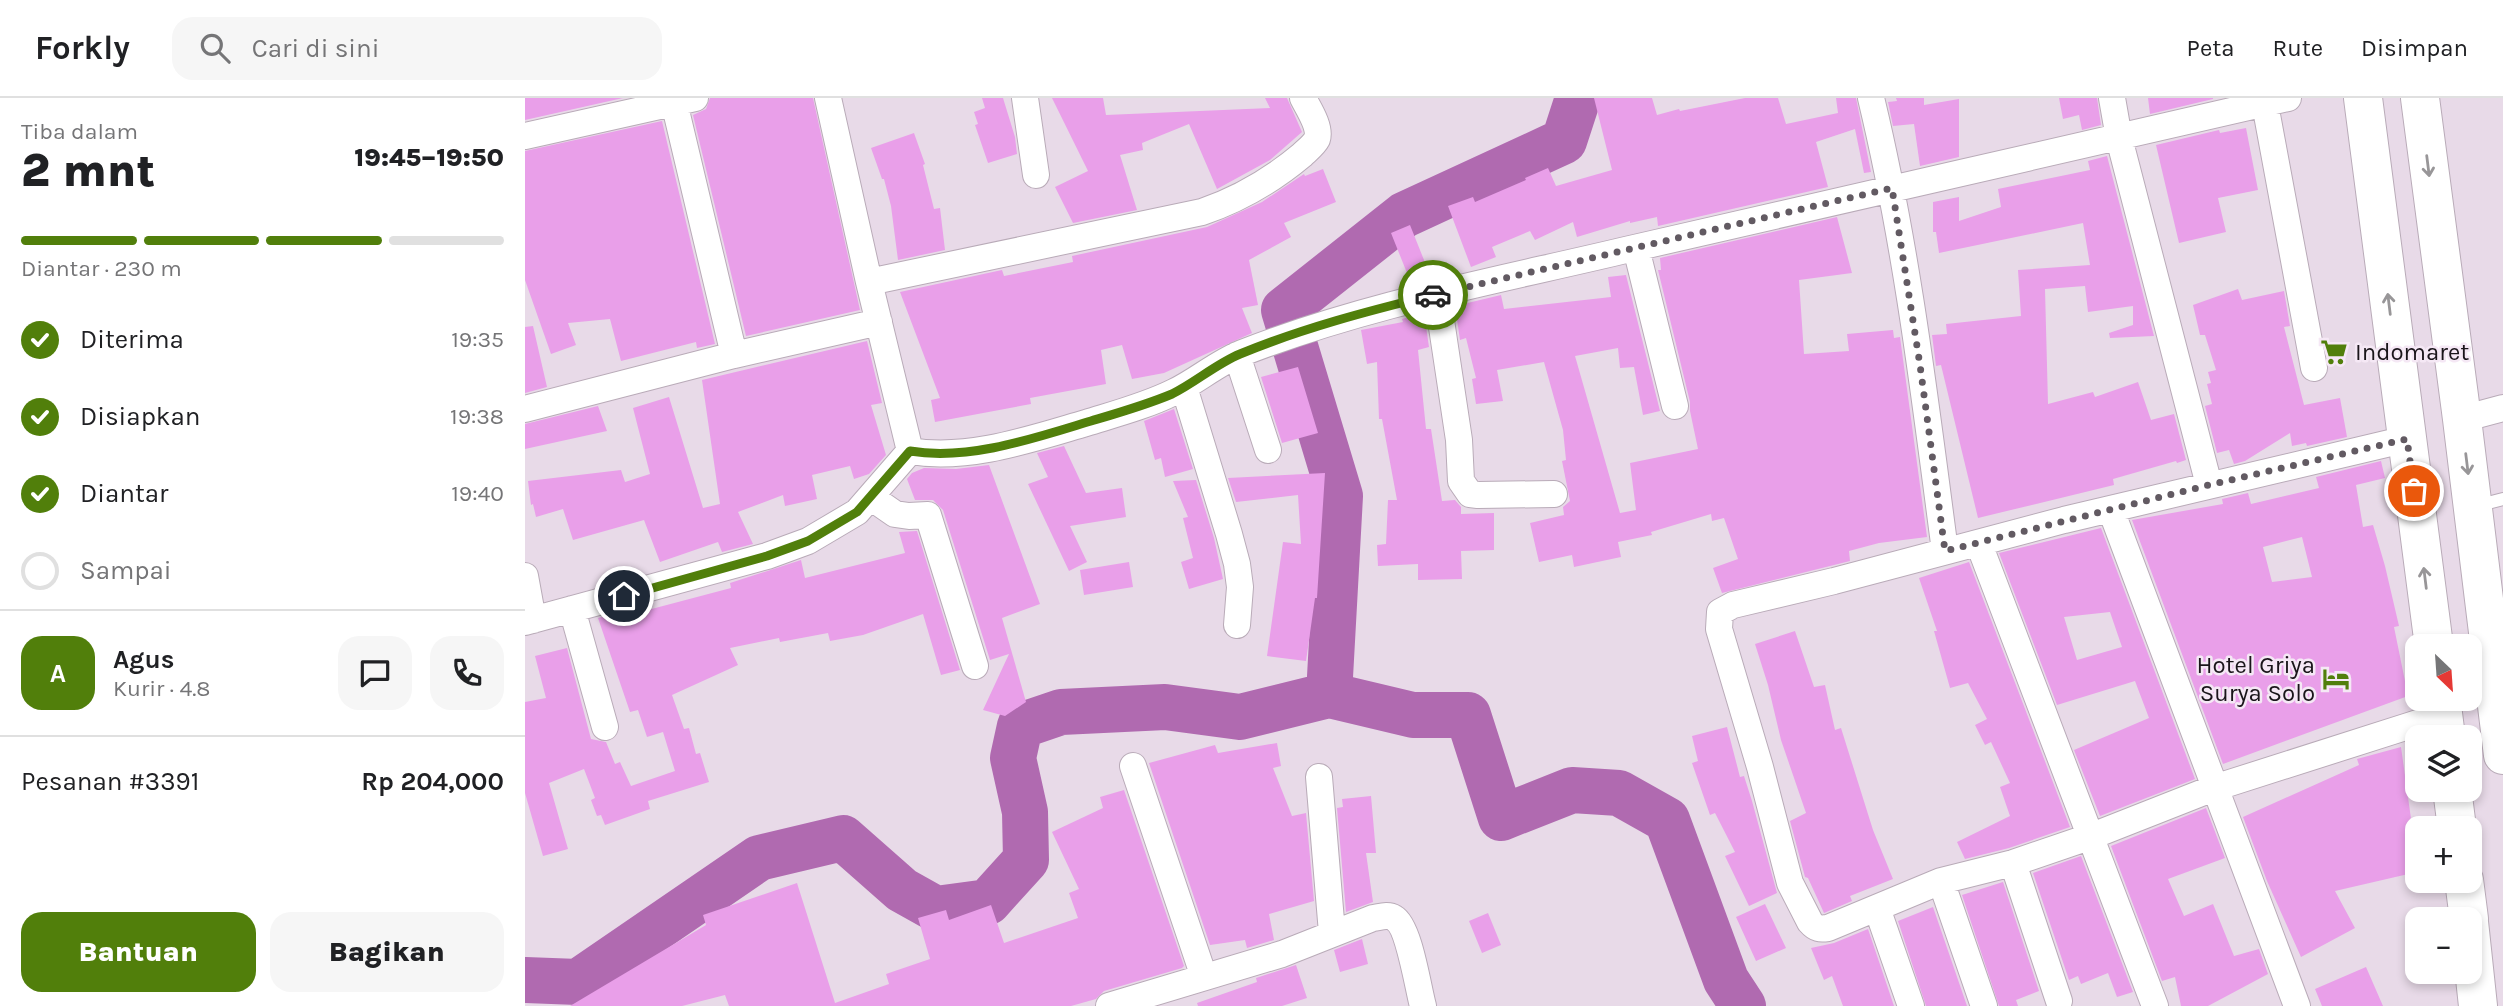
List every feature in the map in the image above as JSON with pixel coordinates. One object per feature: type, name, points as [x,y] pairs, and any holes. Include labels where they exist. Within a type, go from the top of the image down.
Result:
[{"type":"main road","points":[[2363,98],[2432,634]]},
{"type":"main road","points":[[2420,98],[2462,419],[2488,503],[2503,755]]},
{"type":"main road","points":[[2476,984],[2478,1006]]},
{"type":"street","points":[[828,98],[910,451]]},
{"type":"street","points":[[1025,98],[1036,176]]},
{"type":"street","points":[[869,282],[1202,212],[1227,203],[1285,170],[1312,146],[1318,131],[1303,98]]},
{"type":"street","points":[[1871,98],[1892,188],[1920,365],[1945,551]]},
{"type":"street","points":[[2112,98],[2119,138],[2209,485]]},
{"type":"street","points":[[525,136],[685,100],[734,355]]},
{"type":"street","points":[[910,451],[961,451],[1037,437],[1110,415],[1184,387],[1240,354],[1326,323],[1437,294],[2276,101],[2314,368]]},
{"type":"street","points":[[1636,248],[1675,406]]},
{"type":"street","points":[[1437,294],[1459,440],[1461,481],[1465,490],[1478,495],[1554,494]]},
{"type":"street","points":[[525,410],[734,355],[879,322]]},
{"type":"street","points":[[1240,354],[1268,450]]},
{"type":"street","points":[[1184,387],[1237,564],[1240,587],[1237,625]]},
{"type":"street","points":[[2462,419],[2503,408]]},
{"type":"street","points":[[2407,439],[2209,485],[1733,605],[1720,611],[1719,629],[1760,767],[1790,883],[1815,928],[1828,928],[1941,881],[2013,863],[2092,836],[2214,788],[2443,717]]},
{"type":"street","points":[[525,576],[529,621],[778,552],[808,541],[857,512],[872,498],[910,451]]},
{"type":"street","points":[[872,498],[895,514],[928,515],[975,666]]},
{"type":"street","points":[[2111,510],[2297,1006]]},
{"type":"street","points":[[1979,544],[2155,1006]]},
{"type":"street","points":[[572,609],[604,727]]},
{"type":"street","points":[[1133,766],[1204,977]]},
{"type":"street","points":[[1319,777],[1332,933]]},
{"type":"street","points":[[2013,863],[2060,1001]]},
{"type":"street","points":[[1941,881],[1983,1006]]},
{"type":"street","points":[[1877,908],[1911,1006]]},
{"type":"street","points":[[1109,1006],[1282,954],[1373,918],[1389,915],[1397,919],[1405,932],[1423,1006]]},
{"type":"building","points":[[525,98],[623,98],[525,120]]},
{"type":"building","points":[[710,98],[813,98],[860,310],[746,336],[693,115],[706,109]]},
{"type":"building","points":[[982,98],[1003,98],[1015,137],[1017,154],[988,163],[975,125],[978,124],[974,112],[985,108]]},
{"type":"building","points":[[1052,98],[1103,98],[1106,115],[1270,108],[1265,98],[1287,98],[1302,132],[1270,160],[1217,189],[1189,124],[1142,143],[1143,150],[1120,155],[1137,210],[1073,223],[1055,187],[1088,171]]},
{"type":"building","points":[[1594,98],[1652,98],[1657,115],[1745,98],[1778,98],[1786,124],[1838,113],[1836,98],[1856,98],[1871,172],[1864,173],[1855,129],[1816,142],[1828,187],[1658,226],[1657,217],[1630,221],[1577,237],[1573,222],[1535,240],[1530,231],[1492,247],[1496,257],[1471,267],[1448,206],[1473,197],[1475,202],[1548,168],[1556,186],[1612,170]]},
{"type":"building","points":[[1896,98],[1924,98],[1924,105],[1959,99],[1959,157],[1920,166],[1914,124],[1893,126],[1888,102],[1897,101]]},
{"type":"building","points":[[2059,98],[2097,98],[2101,125],[2082,130],[2079,115],[2063,119]]},
{"type":"building","points":[[2148,98],[2213,98],[2213,99],[2150,114]]},
{"type":"building","points":[[662,121],[715,344],[697,348],[696,342],[621,361],[610,319],[568,323],[576,345],[551,354],[525,280],[525,151]]},
{"type":"building","points":[[2246,128],[2258,190],[2218,198],[2226,232],[2179,243],[2156,145],[2219,130],[2220,133]]},
{"type":"building","points":[[914,133],[925,164],[923,165],[934,209],[940,208],[945,250],[898,260],[891,206],[884,179],[871,148]]},
{"type":"building","points":[[2107,156],[2154,336],[2110,338],[2109,333],[2133,325],[2133,306],[2088,312],[2085,286],[2045,289],[2048,404],[2093,392],[2095,397],[2138,382],[2151,420],[2174,414],[2186,460],[2113,479],[2114,485],[1978,518],[1941,365],[1936,366],[1932,335],[1947,334],[1946,324],[2021,316],[2018,270],[2090,265],[2083,223],[1939,253],[1936,232],[1933,232],[1933,202],[1959,197],[1959,221],[2001,207],[1998,189],[2090,170],[2088,161]]},
{"type":"building","points":[[1323,169],[1336,202],[1284,223],[1291,237],[1249,260],[1258,305],[1242,308],[1252,333],[1164,373],[1132,379],[1122,345],[1101,350],[1106,384],[1030,398],[1031,404],[935,422],[931,400],[940,398],[900,292],[1002,270],[1004,276],[1073,262],[1072,256],[1207,227],[1262,202],[1304,174],[1305,176]]},
{"type":"building","points":[[1837,217],[1852,273],[1799,280],[1804,354],[1849,351],[1847,334],[1893,330],[1894,338],[1900,337],[1927,537],[1879,543],[1849,551],[1850,561],[1722,593],[1713,568],[1738,559],[1724,518],[1712,521],[1711,514],[1651,532],[1652,535],[1618,542],[1621,557],[1574,567],[1572,555],[1539,562],[1530,523],[1564,515],[1563,507],[1570,501],[1562,461],[1566,460],[1563,430],[1544,362],[1497,370],[1503,401],[1476,404],[1472,379],[1476,378],[1466,338],[1460,340],[1455,306],[1501,295],[1504,309],[1611,297],[1608,277],[1626,275],[1660,411],[1643,415],[1634,367],[1620,368],[1618,348],[1575,356],[1620,513],[1636,510],[1630,463],[1698,449],[1690,402],[1658,270],[1661,270],[1660,258]]},
{"type":"building","points":[[1410,225],[1428,270],[1409,278],[1391,233]]},
{"type":"building","points":[[2238,289],[2242,300],[2284,291],[2290,326],[2284,327],[2304,405],[2340,398],[2347,437],[2307,446],[2306,443],[2292,446],[2290,433],[2245,461],[2234,464],[2229,450],[2217,453],[2205,406],[2212,404],[2207,384],[2211,383],[2208,372],[2216,370],[2205,335],[2200,335],[2193,305]]},
{"type":"building","points":[[1424,313],[1429,347],[1418,350],[1426,429],[1431,429],[1442,501],[1455,500],[1461,507],[1461,514],[1494,513],[1494,550],[1461,551],[1462,579],[1418,580],[1418,564],[1378,566],[1377,545],[1386,544],[1388,500],[1397,500],[1382,419],[1379,419],[1377,362],[1367,364],[1361,330],[1403,322],[1402,319]]},
{"type":"building","points":[[533,326],[547,387],[525,393],[525,327]]},
{"type":"building","points":[[867,341],[882,403],[871,405],[886,455],[869,474],[854,479],[850,466],[812,475],[817,499],[785,506],[783,495],[738,512],[753,544],[722,552],[718,542],[660,562],[644,520],[573,540],[563,509],[536,517],[533,504],[531,505],[528,481],[621,470],[625,482],[650,474],[633,408],[669,397],[703,508],[720,504],[702,380]]},
{"type":"building","points":[[1298,367],[1318,433],[1282,443],[1261,377]]},
{"type":"building","points":[[598,406],[607,431],[525,449],[525,424]]},
{"type":"building","points":[[1174,409],[1193,469],[1165,477],[1161,458],[1155,460],[1144,421]]},
{"type":"building","points":[[1064,446],[1086,493],[1122,488],[1126,517],[1070,526],[1087,562],[1069,571],[1028,484],[1048,477],[1037,453]]},
{"type":"building","points":[[2381,461],[2385,478],[2356,485],[2363,527],[2373,525],[2399,626],[2394,627],[2405,681],[2405,697],[2223,764],[2132,520],[2223,504],[2222,499],[2248,493],[2251,504],[2319,488],[2316,477]],"holes":[[[2302,537],[2312,577],[2272,582],[2263,547]]]},
{"type":"building","points":[[989,465],[1040,604],[1002,618],[1026,702],[1005,716],[983,710],[1009,654],[990,660],[943,510],[933,500],[915,500],[907,479],[912,473],[924,468],[956,469]]},
{"type":"building","points":[[1325,473],[1317,598],[1306,661],[1267,656],[1283,542],[1301,544],[1298,495],[1236,502],[1228,478]]},
{"type":"building","points":[[1196,480],[1214,538],[1223,579],[1189,589],[1181,562],[1193,558],[1183,518],[1188,517],[1173,481]]},
{"type":"building","points":[[2101,528],[2195,779],[2100,816],[2074,750],[2149,718],[2135,681],[2057,705],[1999,553]],"holes":[[[2110,612],[2122,647],[2077,660],[2064,617]]]},
{"type":"building","points":[[917,531],[960,670],[941,675],[923,614],[863,635],[830,641],[828,633],[780,642],[779,638],[730,648],[738,665],[672,695],[684,729],[689,728],[696,754],[700,753],[709,782],[648,801],[650,809],[605,825],[601,815],[597,816],[591,800],[595,798],[584,769],[549,783],[568,849],[543,856],[525,793],[525,702],[546,698],[535,656],[567,648],[591,739],[606,742],[615,764],[620,762],[631,786],[675,771],[663,732],[647,737],[638,710],[630,712],[598,618],[643,606],[644,611],[731,588],[730,583],[801,560],[805,578],[905,553],[899,532]]},
{"type":"building","points":[[1129,562],[1133,587],[1084,595],[1080,570]]},
{"type":"building","points":[[1969,562],[2070,827],[2009,848],[1965,859],[1957,842],[2010,816],[2000,787],[2010,783],[1991,742],[1985,745],[1975,725],[1987,719],[1968,683],[1950,688],[1934,631],[1937,631],[1919,578]]},
{"type":"building","points":[[1795,631],[1814,687],[1825,685],[1835,730],[1841,728],[1873,830],[1893,879],[1850,896],[1852,901],[1824,913],[1808,878],[1805,877],[1790,821],[1806,813],[1781,740],[1755,644]]},
{"type":"building","points":[[1727,727],[1740,777],[1744,776],[1752,801],[1777,893],[1749,906],[1725,856],[1735,852],[1715,813],[1710,815],[1692,763],[1698,761],[1692,736]]},
{"type":"building","points":[[1277,743],[1281,766],[1273,768],[1292,816],[1306,813],[1314,901],[1269,914],[1274,940],[1247,948],[1245,940],[1210,945],[1149,763],[1215,745],[1218,753]]},
{"type":"building","points":[[2401,747],[2405,802],[2409,802],[2411,816],[2405,816],[2405,875],[2335,891],[2355,928],[2301,957],[2267,881],[2243,817],[2359,765],[2357,759]]},
{"type":"building","points":[[1124,790],[1184,966],[1182,968],[1104,991],[1096,999],[1071,1006],[729,1006],[725,995],[682,1006],[570,1006],[706,925],[703,915],[797,883],[835,1003],[889,984],[886,974],[930,959],[918,918],[946,910],[949,920],[991,905],[1004,943],[1078,918],[1069,893],[1079,889],[1052,832],[1103,808],[1100,797]]},
{"type":"building","points":[[1371,796],[1376,853],[1366,853],[1373,902],[1346,912],[1337,808],[1343,807],[1342,799]]},
{"type":"building","points":[[2206,808],[2225,858],[2168,879],[2184,916],[2213,904],[2234,956],[2259,949],[2268,974],[2208,1006],[2181,1006],[2175,977],[2162,981],[2111,846]]},
{"type":"building","points":[[2081,856],[2133,992],[2117,997],[2108,973],[2081,984],[2078,976],[2069,980],[2033,873]]},
{"type":"building","points":[[2003,882],[2039,991],[2016,1000],[2018,1006],[1999,1006],[1962,895]]},
{"type":"building","points":[[1765,904],[1786,948],[1756,961],[1736,917]]},
{"type":"building","points":[[1933,907],[1967,1006],[1926,1006],[1898,921]]},
{"type":"building","points":[[1488,913],[1501,945],[1482,953],[1469,921]]},
{"type":"building","points":[[1868,929],[1894,1006],[1843,1006],[1832,976],[1824,980],[1811,948],[1834,943]]},
{"type":"building","points":[[1362,939],[1368,964],[1340,972],[1334,950]]},
{"type":"building","points":[[1296,965],[1307,998],[1282,1006],[1198,1006],[1197,1003],[1257,982],[1256,978]]},
{"type":"building","points":[[2366,967],[2383,1006],[2322,1006],[2315,989]]},
{"type":"waterway","points":[[1329,695],[1340,496],[1284,310],[1404,215],[1564,141],[1578,98]]},
{"type":"waterway","points":[[525,980],[578,982],[759,858],[843,838],[902,890],[936,909],[988,902],[1026,860],[1025,812],[1013,758],[1020,726],[1061,712],[1165,707],[1240,717],[1329,695],[1413,715],[1468,715],[1501,818],[1572,790],[1619,793],[1667,820],[1726,980],[1743,1006]]},
{"type":"way so far","points":[[1433,295],[1892,188],[1920,365],[1945,551],[2407,439],[2414,491]]},
{"type":"place","name":"Indomaret","points":[[2334,352]]},
{"type":"place","name":"Hotel Griya Surya Solo","points":[[2336,679]]},
{"type":"route","points":[[624,596],[767,556],[808,541],[857,512],[872,498],[910,451],[923,453],[985,449],[1086,423],[1170,395],[1237,355],[1326,323],[1433,295]]}]
